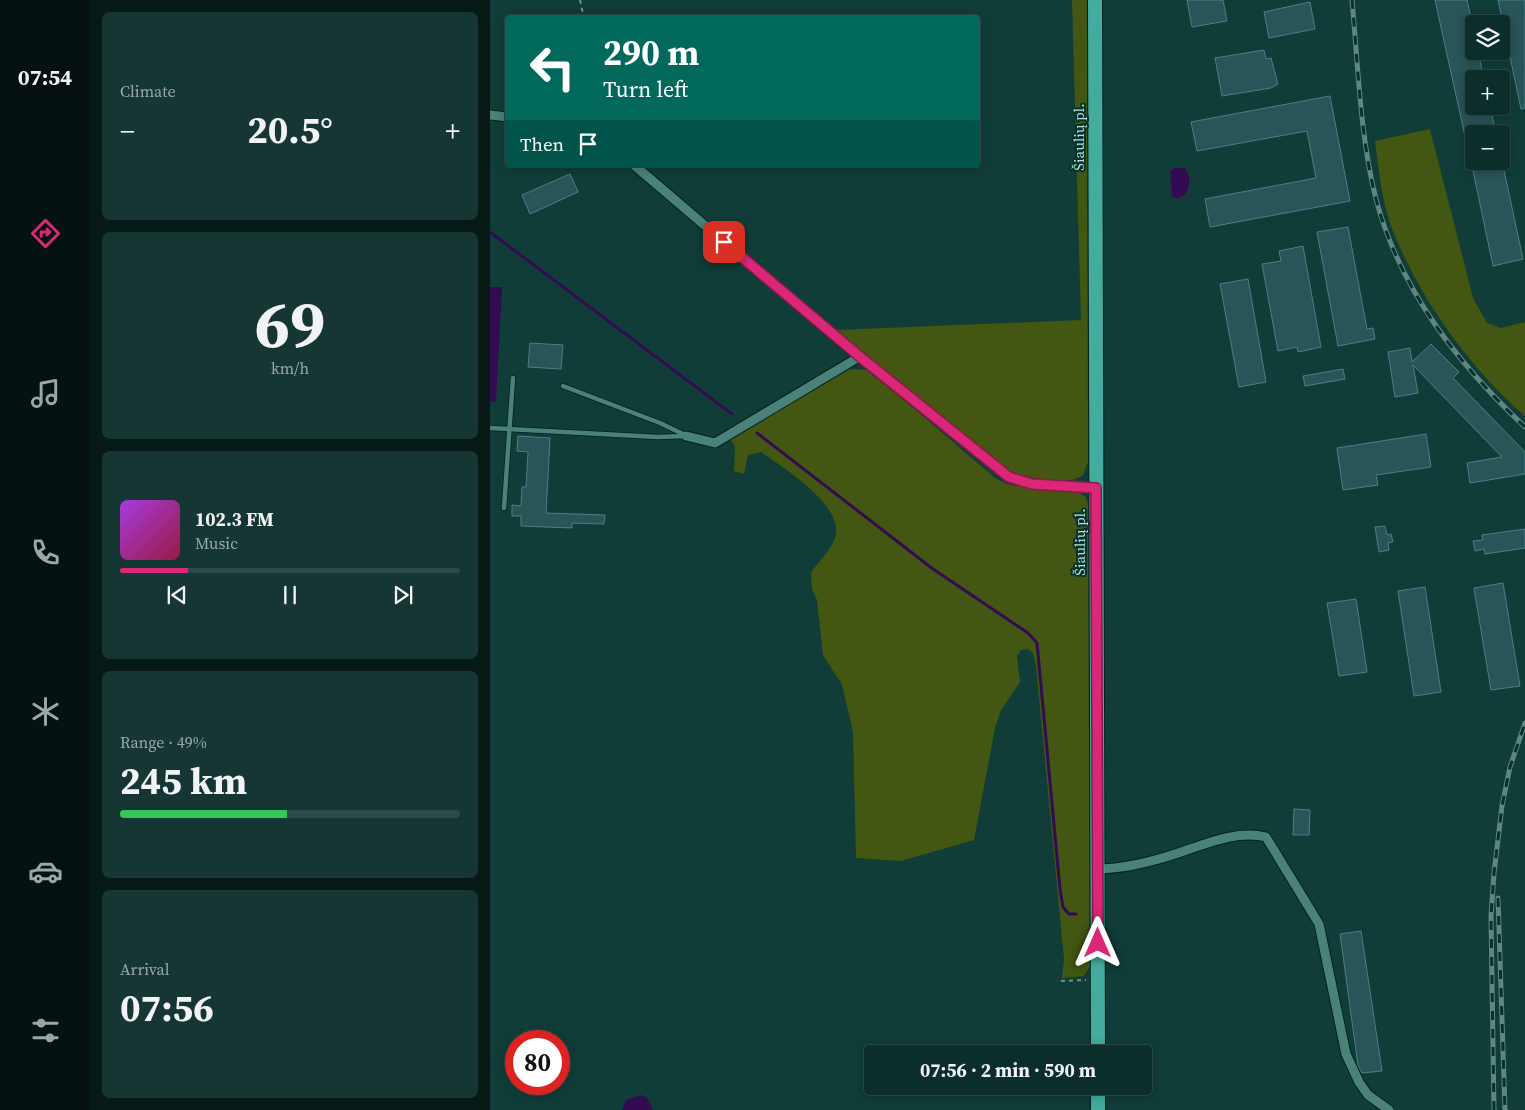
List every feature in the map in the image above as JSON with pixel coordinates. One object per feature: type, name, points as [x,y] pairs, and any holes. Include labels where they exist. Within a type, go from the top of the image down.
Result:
[{"type":"highway","name":"Šiaulių pl.","points":[[1095,0],[1098,1045]]},
{"type":"highway","points":[[1098,1095],[1098,1110]]},
{"type":"street","points":[[490,115],[505,117]]},
{"type":"street","points":[[636,167],[859,356],[1009,477],[1032,484],[1096,488]]},
{"type":"street","points":[[686,436],[714,443],[859,356]]},
{"type":"street","points":[[1098,869],[1142,864],[1226,838],[1256,834],[1266,837],[1318,924],[1346,1054],[1358,1082],[1368,1096],[1388,1110]]},
{"type":"lane","points":[[504,508],[513,378]]},
{"type":"lane","points":[[563,386],[660,423],[686,436]]},
{"type":"lane","points":[[490,428],[658,437],[686,436]]},
{"type":"path","points":[[580,0],[583,15]]},
{"type":"path","points":[[1060,981],[1098,980]]},
{"type":"green space","points":[[1072,0],[1087,0],[1088,462],[1083,475],[1076,479],[1057,481],[1035,479],[1008,471],[836,330],[1081,320]]},
{"type":"green space","points":[[1430,129],[1473,298],[1487,323],[1501,328],[1525,322],[1525,416],[1485,377],[1449,332],[1433,309],[1405,259],[1390,223],[1382,188],[1375,141]]},
{"type":"green space","points":[[849,369],[869,370],[995,478],[1007,484],[1032,489],[1076,491],[1086,497],[1088,504],[1090,966],[1084,976],[1062,978],[1064,959],[1036,666],[1033,653],[1028,649],[1021,650],[1017,656],[1020,682],[1001,710],[995,728],[974,840],[901,861],[856,858],[853,732],[842,685],[823,655],[817,600],[812,589],[811,573],[833,542],[836,526],[831,513],[810,489],[761,452],[748,455],[744,474],[734,471],[735,446],[730,439]]},
{"type":"shaded area","points":[[1174,168],[1185,168],[1189,177],[1188,190],[1182,197],[1177,199],[1172,196],[1170,172]]},
{"type":"shaded area","points":[[490,287],[502,287],[496,402],[490,402]]},
{"type":"shaded area","points":[[641,1095],[647,1098],[653,1110],[622,1110],[626,1100]]},
{"type":"building","points":[[1187,0],[1223,0],[1227,21],[1192,27]]},
{"type":"building","points":[[1435,0],[1467,0],[1470,15],[1465,15],[1465,60],[1480,60],[1482,70],[1465,70],[1465,115],[1492,115],[1494,125],[1465,125],[1465,136]]},
{"type":"building","points":[[1498,0],[1525,0],[1525,108],[1521,109],[1510,57],[1510,15],[1501,15]]},
{"type":"building","points":[[1310,2],[1315,29],[1269,38],[1264,12]]},
{"type":"building","points":[[1264,50],[1266,59],[1271,58],[1278,84],[1271,88],[1222,96],[1215,58]]},
{"type":"building","points":[[1330,96],[1350,201],[1210,227],[1205,199],[1316,178],[1307,131],[1197,151],[1191,122]]},
{"type":"building","points":[[1473,170],[1504,170],[1523,259],[1493,266]]},
{"type":"building","points":[[570,174],[578,192],[530,214],[522,195]]},
{"type":"building","points":[[1348,227],[1367,329],[1373,328],[1375,339],[1338,346],[1317,232]]},
{"type":"building","points":[[1303,246],[1321,347],[1298,352],[1297,347],[1278,351],[1262,264],[1281,261],[1279,251]]},
{"type":"building","points":[[1248,279],[1266,382],[1239,387],[1220,284]]},
{"type":"building","points":[[530,343],[563,345],[561,369],[528,367]]},
{"type":"building","points":[[1431,344],[1459,372],[1453,378],[1525,452],[1525,474],[1470,483],[1467,463],[1502,457],[1413,365],[1418,393],[1395,397],[1388,352],[1410,348],[1412,362]]},
{"type":"building","points":[[1343,369],[1345,379],[1305,386],[1303,376]]},
{"type":"building","points":[[1426,434],[1431,467],[1376,475],[1378,485],[1343,490],[1337,448]]},
{"type":"building","points":[[518,436],[550,438],[546,513],[605,515],[604,524],[572,523],[572,528],[521,526],[521,516],[512,516],[512,505],[521,506],[522,487],[526,487],[528,452],[517,451]]},
{"type":"building","points":[[1385,526],[1387,535],[1391,534],[1393,542],[1388,543],[1389,550],[1379,552],[1375,527]]},
{"type":"building","points":[[1525,529],[1525,548],[1485,554],[1484,549],[1475,551],[1473,541],[1483,540],[1482,535]]},
{"type":"building","points":[[1503,583],[1520,686],[1491,690],[1474,588]]},
{"type":"building","points":[[1425,587],[1441,692],[1414,696],[1398,591]]},
{"type":"building","points":[[1356,599],[1367,672],[1339,676],[1327,603]]},
{"type":"building","points":[[1294,809],[1310,810],[1309,835],[1293,835]]},
{"type":"building","points":[[1361,931],[1382,1071],[1362,1073],[1358,1065],[1340,934]]},
{"type":"waterway","points":[[490,232],[732,414]]},
{"type":"waterway","points":[[757,433],[933,569],[1028,633],[1037,643],[1060,889],[1063,907],[1069,914],[1076,914]]},
{"type":"railway","points":[[1352,0],[1366,151],[1376,199],[1387,232],[1400,264],[1434,324],[1477,378],[1525,427]]},
{"type":"railway","points":[[1494,1110],[1491,916],[1494,873],[1502,806],[1510,767],[1525,723]]},
{"type":"railway","points":[[1498,898],[1505,1110]]},
{"type":"route","points":[[724,242],[859,356],[984,459],[1009,477],[1032,484],[1079,485],[1096,488],[1098,943]]}]
